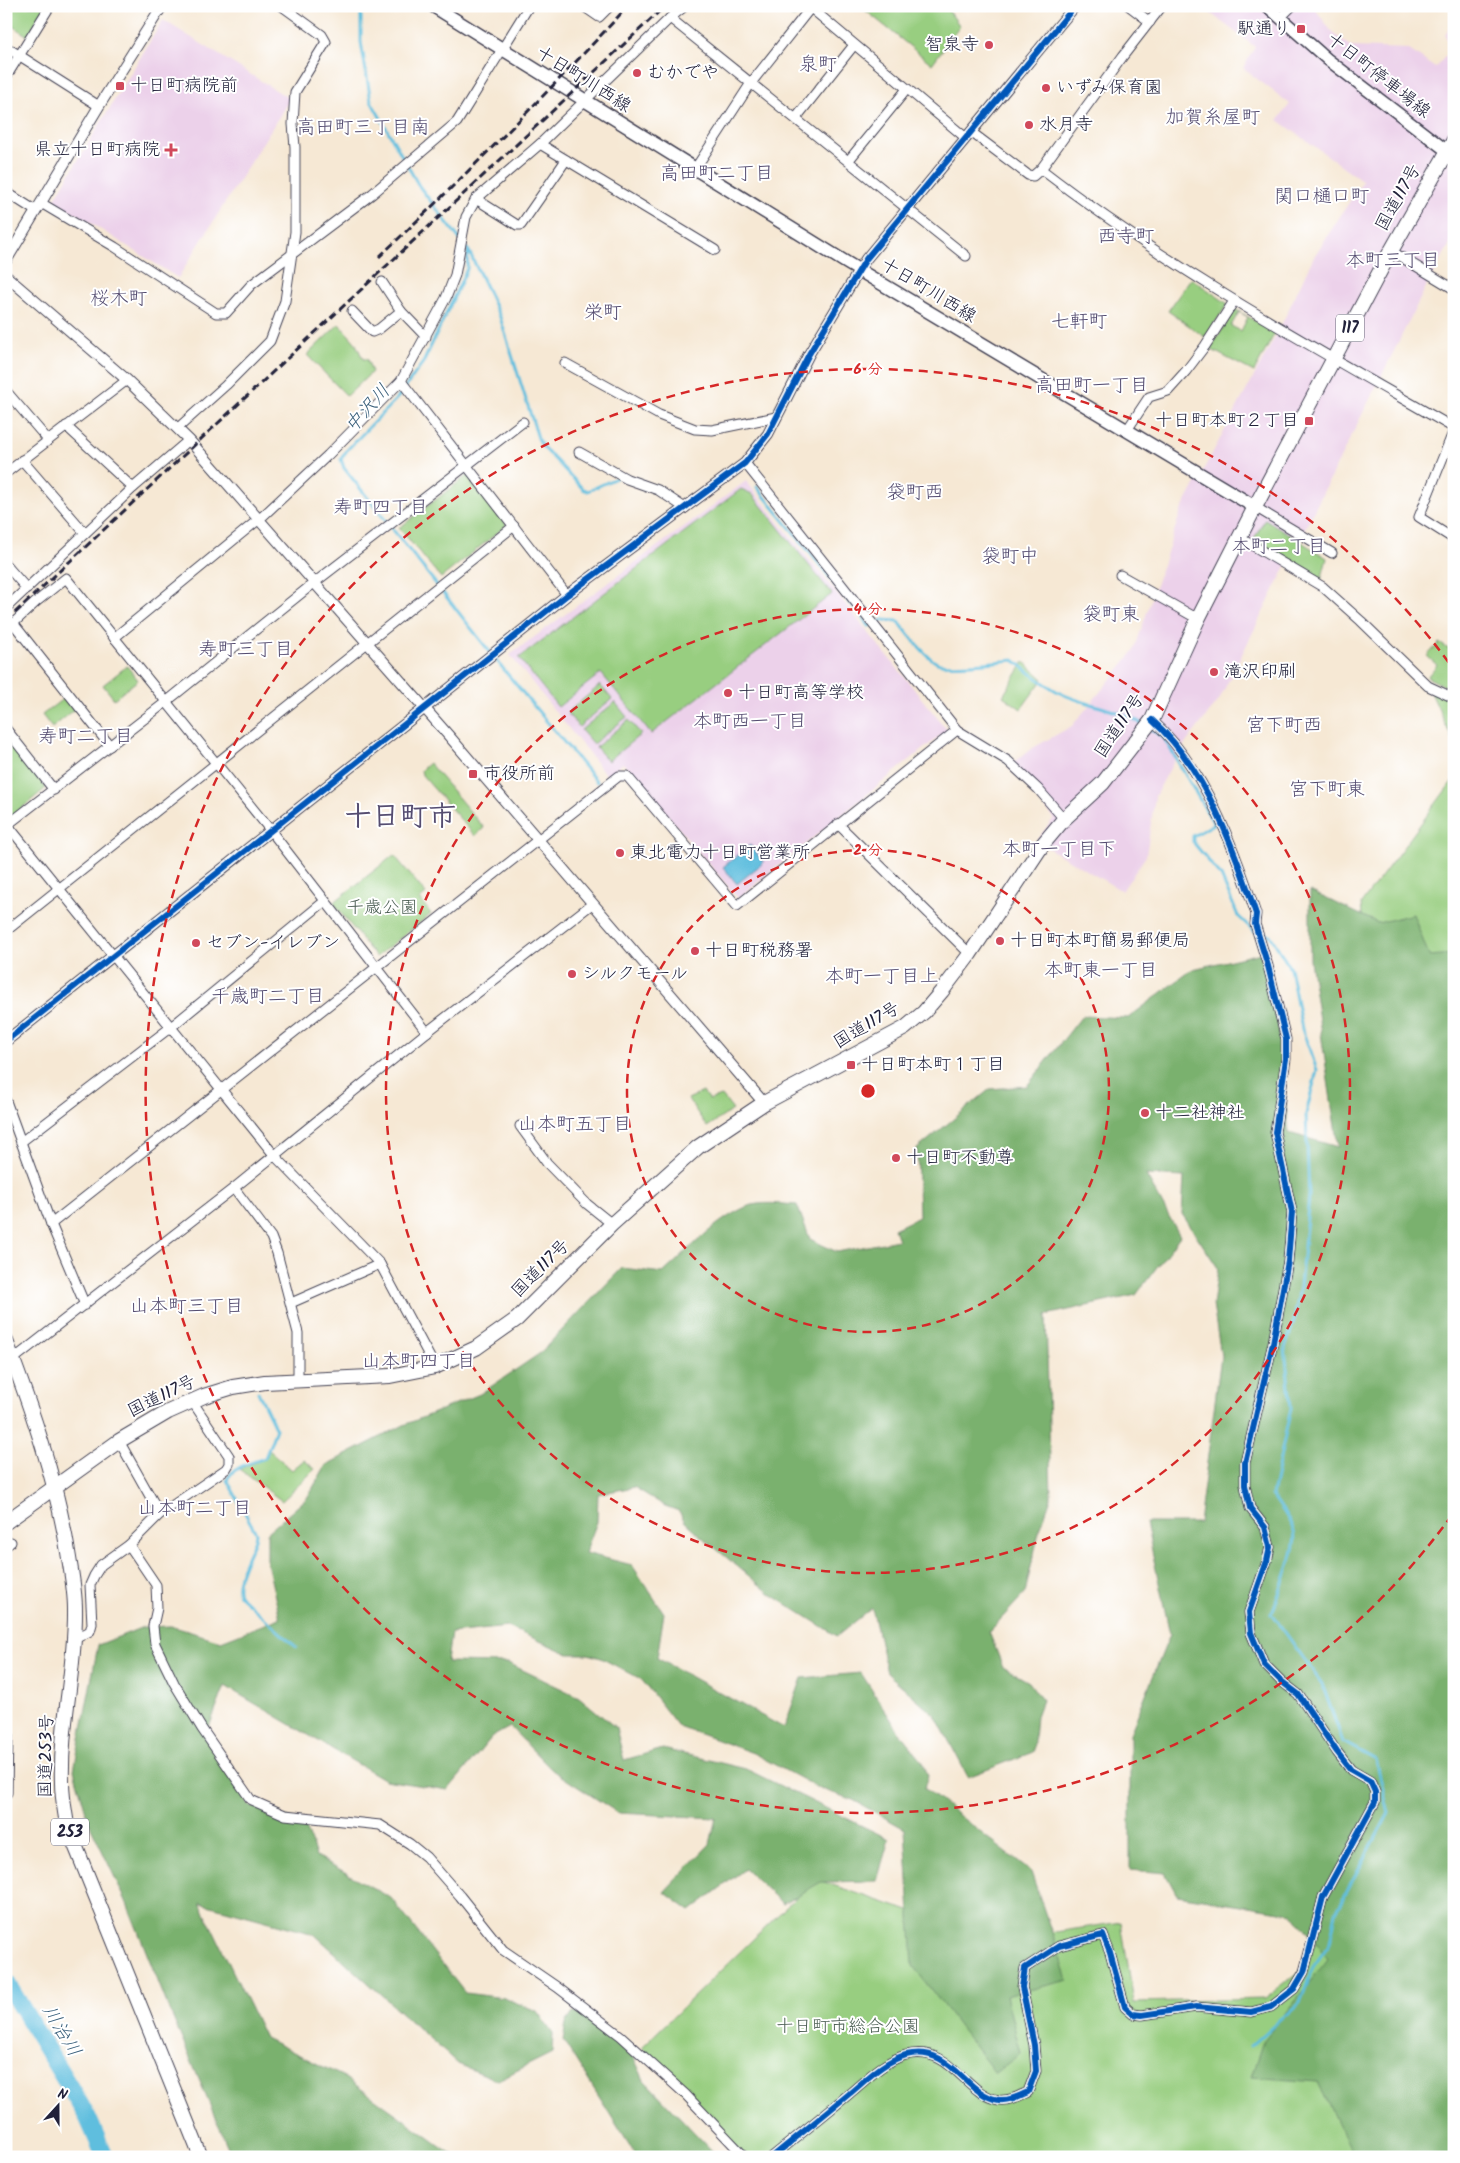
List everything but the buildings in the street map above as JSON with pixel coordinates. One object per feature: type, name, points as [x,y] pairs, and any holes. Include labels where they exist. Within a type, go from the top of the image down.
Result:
[{"type":"highway","name":"国道117号","points":[[6,1522],[55,1485],[119,1441],[168,1412],[192,1401],[233,1387],[298,1380],[390,1376],[435,1367],[476,1348],[517,1319],[612,1224],[698,1147],[764,1103],[905,1028],[928,1008],[970,954],[1043,844],[1064,819],[1103,784],[1152,720],[1198,619],[1255,508],[1391,251],[1452,148]]},
{"type":"highway","name":"国道253号","points":[[6,1341],[10,1362],[55,1485],[75,1606],[75,1639],[64,1732],[62,1784],[67,1825],[105,1914],[201,2157]]},
{"type":"main road","name":"十日町川西線","points":[[433,6],[501,50],[858,269],[1255,508]]},
{"type":"main road","name":"十日町停車場線","points":[[1267,6],[1327,59],[1452,148]]},
{"type":"street","points":[[6,77],[50,6]]},
{"type":"street","points":[[6,261],[99,106],[162,6]]},
{"type":"street","points":[[178,428],[226,385],[270,341],[285,301],[294,252],[295,166],[293,108],[295,92],[326,42],[322,35],[282,6]]},
{"type":"street","points":[[6,192],[115,247],[216,313],[226,313],[251,285],[372,194],[457,122],[529,6]]},
{"type":"street","points":[[583,6],[599,17],[610,6]]},
{"type":"street","points":[[114,638],[259,520],[328,455],[401,381],[446,298],[454,275],[466,216],[476,199],[540,144],[670,18],[685,6]]},
{"type":"street","points":[[6,1041],[567,595],[745,463],[768,434],[858,269],[1075,6]]},
{"type":"street","points":[[1129,6],[1150,22]]},
{"type":"street","points":[[695,169],[751,83],[811,7],[907,89],[968,135],[1028,176],[1033,176],[1041,169],[1162,6]]},
{"type":"street","points":[[1280,18],[1292,6]]},
{"type":"street","points":[[670,18],[909,208],[966,256]]},
{"type":"street","points":[[796,118],[854,45]]},
{"type":"street","points":[[6,48],[99,106]]},
{"type":"street","points":[[849,160],[907,89]]},
{"type":"street","points":[[540,144],[715,250]]},
{"type":"street","points":[[476,199],[517,225],[522,225],[566,160]]},
{"type":"street","points":[[1041,169],[1086,204],[1234,301],[1454,429],[1419,517],[1454,539]]},
{"type":"street","points":[[1391,251],[1454,289]]},
{"type":"street","points":[[6,276],[127,380],[190,440],[764,1103]]},
{"type":"street","points":[[382,282],[401,312],[426,337]]},
{"type":"street","points":[[1127,430],[1149,397],[1168,391],[1186,371],[1205,346],[1234,301]]},
{"type":"street","points":[[352,311],[372,332],[379,329],[401,312]]},
{"type":"street","points":[[566,363],[659,415],[695,429],[712,430],[776,417]]},
{"type":"street","points":[[6,473],[127,380]]},
{"type":"street","points":[[401,381],[567,595]]},
{"type":"street","points":[[6,391],[48,440]]},
{"type":"street","points":[[435,1367],[380,1264],[275,1156],[7,825],[166,702],[314,583],[523,422]]},
{"type":"street","points":[[66,426],[133,488]]},
{"type":"street","points":[[6,608],[133,488],[190,440]]},
{"type":"street","points":[[579,452],[628,479],[658,490],[685,508]]},
{"type":"street","points":[[22,460],[85,533]]},
{"type":"street","points":[[745,463],[958,730],[1008,761],[1038,789],[1064,819]]},
{"type":"street","points":[[1255,508],[1332,553]]},
{"type":"street","points":[[6,931],[514,526]]},
{"type":"street","points":[[1240,538],[1323,588],[1361,620],[1428,686],[1454,698]]},
{"type":"street","points":[[6,565],[27,589]]},
{"type":"street","points":[[1120,575],[1198,619]]},
{"type":"street","points":[[110,746],[9,626],[66,578],[271,831],[427,1032]]},
{"type":"street","points":[[772,2157],[884,2066],[906,2056],[926,2054],[942,2060],[957,2070],[980,2092],[999,2100],[1014,2098],[1028,2092],[1036,2071],[1034,2045],[1022,1987],[1025,1968],[1059,1946],[1102,1935],[1110,1952],[1125,2007],[1132,2014],[1142,2015],[1196,2007],[1251,2012],[1271,2007],[1294,1989],[1304,1972],[1323,1897],[1375,1802],[1376,1792],[1370,1781],[1351,1770],[1298,1694],[1264,1664],[1251,1633],[1250,1612],[1270,1547],[1265,1527],[1250,1508],[1245,1485],[1245,1463],[1273,1343],[1288,1260],[1292,1212],[1275,1132],[1286,1059],[1286,1039],[1268,966],[1255,924],[1256,914],[1226,831],[1186,758],[1168,734],[1152,720]]},
{"type":"street","points":[[6,729],[54,790]]},
{"type":"street","points":[[51,1224],[619,776],[627,776],[737,906],[958,730]]},
{"type":"street","points":[[838,824],[970,954]]},
{"type":"street","points":[[21,1142],[171,1028],[326,901]]},
{"type":"street","points":[[10,1362],[275,1156],[427,1032],[592,904]]},
{"type":"street","points":[[6,1101],[51,1224],[84,1305]]},
{"type":"street","points":[[520,1126],[548,1163],[587,1204],[612,1224]]},
{"type":"street","points":[[234,1188],[271,1237],[298,1333],[298,1380]]},
{"type":"street","points":[[291,1303],[380,1264]]},
{"type":"street","points":[[75,1639],[90,1631],[92,1624],[90,1585],[101,1565],[129,1545],[160,1514],[226,1469],[229,1464],[229,1456],[192,1401]]},
{"type":"street","points":[[119,1441],[160,1514]]},
{"type":"street","points":[[129,1545],[156,1585],[155,1644],[170,1675],[202,1729],[251,1800],[285,1815],[380,1825],[410,1844],[426,1857],[504,1950],[557,1987],[621,2036],[685,2094],[745,2157]]},
{"type":"street","points":[[6,1723],[8,1735],[7,1793]]},
{"type":"shaded area","points":[[1201,6],[1313,6],[1332,32],[1351,47],[1408,49],[1435,68],[1450,51],[1445,34],[1454,22],[1454,237],[1432,275],[1219,700],[1179,752],[1155,796],[1146,856],[1122,891],[1036,841],[1054,818],[1028,786],[1008,767],[1031,749],[1072,726],[1134,651],[1181,511],[1278,332],[1313,258],[1363,181],[1278,120],[1290,104],[1243,68],[1255,47]]},
{"type":"shaded area","name":"県立十日町病院","points":[[163,20],[290,99],[178,278],[54,200]]},
{"type":"shaded area","name":"十日町高等学校","points":[[746,481],[947,730],[738,898],[623,763],[607,776],[510,655]]},
{"type":"green space","points":[[6,6],[46,6],[28,36],[6,22]]},
{"type":"green space","points":[[778,6],[803,6],[794,18]]},
{"type":"green space","points":[[860,6],[945,6],[960,26],[932,64]]},
{"type":"green space","points":[[1191,278],[1228,304],[1205,337],[1168,311]]},
{"type":"green space","points":[[1235,309],[1275,333],[1254,372],[1210,349]],"holes":[[[1239,312],[1248,317],[1241,331],[1231,326]]]},
{"type":"green space","points":[[339,324],[355,342],[363,359],[367,359],[372,372],[347,396],[307,355]]},
{"type":"green space","points":[[468,475],[507,525],[441,578],[399,528]]},
{"type":"green space","points":[[741,489],[752,494],[832,594],[651,734],[601,673],[558,707],[519,658]]},
{"type":"green space","points":[[1265,519],[1327,558],[1321,581],[1254,539]]},
{"type":"green space","points":[[1439,643],[1454,652],[1454,691],[1427,677],[1437,665],[1427,656]]},
{"type":"green space","points":[[1024,662],[1043,679],[1021,709],[1003,696]]},
{"type":"green space","points":[[127,666],[138,680],[114,699],[103,685]]},
{"type":"green space","points":[[600,685],[612,699],[579,727],[567,713]]},
{"type":"green space","points":[[1428,686],[1454,698],[1454,743]]},
{"type":"green space","points":[[64,698],[74,710],[52,728],[42,715]]},
{"type":"green space","points":[[615,702],[627,717],[593,744],[581,730]]},
{"type":"green space","points":[[629,720],[641,734],[608,761],[596,747]]},
{"type":"green space","points":[[6,737],[46,788],[11,817],[6,811]]},
{"type":"green space","points":[[429,763],[484,828],[475,836],[422,775],[421,770]]},
{"type":"green space","name":"十日町市総合公園","points":[[1454,779],[1454,2157],[745,2157],[642,2047],[815,1879],[997,1941],[1121,1922],[1134,2002],[1265,1999],[1299,1973],[1386,1799],[1378,1088],[1361,904]]},
{"type":"green space","name":"千歳公園","points":[[394,855],[426,894],[420,899],[431,914],[376,957],[333,903]]},
{"type":"green space","points":[[1310,891],[1378,923],[1413,914],[1429,956],[1454,954],[1454,2157],[1353,2157],[1318,2082],[1251,2077],[1263,2041],[1328,1959],[1293,1913],[1177,1895],[1165,1873],[1130,1870],[1130,1734],[1170,1634],[1146,1523],[1199,1523],[1221,1356],[1213,1305],[1218,1268],[1182,1214],[1184,1177],[1146,1175],[1180,1236],[1136,1295],[1046,1315],[1051,1498],[1039,1532],[1025,1593],[989,1632],[1003,1667],[1029,1682],[1042,1700],[1036,1716],[1033,1752],[968,1777],[935,1715],[887,1673],[872,1608],[837,1636],[772,1595],[685,1522],[679,1511],[665,1506],[634,1487],[598,1494],[597,1522],[585,1553],[632,1565],[664,1613],[657,1658],[784,1728],[802,1678],[861,1673],[899,1732],[923,1762],[928,1776],[924,1788],[1031,1872],[1068,1980],[1006,1996],[1021,2053],[995,2073],[913,1966],[905,1829],[853,1800],[816,1787],[753,1753],[678,1726],[641,1679],[601,1658],[588,1654],[569,1654],[508,1627],[451,1633],[447,1662],[508,1663],[579,1697],[616,1728],[624,1760],[663,1749],[746,1769],[889,1839],[877,1881],[821,1882],[783,1904],[745,1869],[690,1911],[664,1892],[710,1844],[716,1818],[618,1813],[552,1770],[510,1727],[492,1737],[448,1790],[385,1780],[225,1686],[207,1732],[249,1805],[305,1824],[316,1856],[391,1898],[465,1993],[504,1998],[537,2011],[553,2034],[552,2053],[498,2080],[458,2064],[314,1934],[200,1903],[265,2038],[346,2078],[456,2157],[232,2157],[167,2004],[126,1901],[89,1823],[74,1770],[98,1645],[143,1627],[171,1626],[221,1641],[280,1618],[267,1563],[267,1533],[307,1498],[326,1465],[404,1425],[480,1394],[539,1354],[622,1268],[663,1273],[723,1220],[746,1207],[758,1204],[797,1205],[810,1239],[837,1252],[898,1240],[894,1229],[919,1217],[917,1149],[990,1089],[1027,1086],[1082,1016],[1128,1018],[1193,969],[1261,953],[1278,1027],[1289,1133],[1338,1147],[1310,960]]},
{"type":"green space","points":[[703,1092],[709,1100],[722,1096],[733,1110],[707,1127],[688,1099]]},
{"type":"green space","points":[[269,1450],[292,1470],[304,1460],[315,1469],[282,1501],[239,1469],[266,1458]]},
{"type":"green space","points":[[573,2013],[583,2014],[634,2058],[644,2080],[718,2157],[637,2157],[563,2040],[566,2023]]},
{"type":"water","points":[[750,845],[764,862],[737,884],[723,867]]},
{"type":"waterway","name":"中沢川","points":[[361,6],[361,42],[371,101],[419,186],[468,250],[467,269],[424,361],[400,395],[347,450],[341,459],[344,468],[509,676],[597,782]]},
{"type":"waterway","points":[[469,251],[500,317],[542,446],[583,489],[588,491],[616,478]]},
{"type":"waterway","points":[[757,487],[869,626],[883,620],[898,621],[921,650],[937,663],[962,665],[1014,660],[1062,694],[1123,714],[1142,724]]},
{"type":"waterway","points":[[1150,729],[1164,738],[1214,824],[1193,836],[1193,842],[1221,876],[1238,916],[1254,931]]},
{"type":"waterway","points":[[1251,2046],[1300,2002],[1313,1967],[1330,1943],[1336,1912],[1389,1813],[1376,1760],[1343,1742],[1322,1684],[1272,1614],[1291,1560],[1295,1539],[1290,1522],[1272,1495],[1291,1408],[1285,1348],[1294,1321],[1300,1287],[1309,1197],[1306,1114],[1317,1070],[1302,1029],[1290,968],[1270,935],[1260,932]]},
{"type":"waterway","points":[[258,1392],[276,1429],[265,1458],[238,1468],[227,1480],[256,1533],[240,1575],[238,1589],[239,1595],[296,1647]]},
{"type":"waterway","name":"川治川","points":[[6,1982],[87,2116],[105,2157]]},
{"type":"railway","points":[[379,257],[506,134],[628,6]]},
{"type":"railway","points":[[6,621],[665,6]]},
{"type":"cycle path","points":[[6,1041],[567,595],[745,463],[768,434],[809,354],[866,259],[1075,6]]},
{"type":"cycle path","points":[[772,2157],[876,2072],[890,2062],[906,2055],[922,2054],[935,2057],[947,2063],[987,2096],[999,2100],[1011,2099],[1028,2092],[1036,2071],[1034,2045],[1022,1987],[1025,1968],[1059,1946],[1103,1935],[1125,2007],[1133,2014],[1142,2015],[1196,2007],[1251,2012],[1271,2007],[1294,1989],[1304,1972],[1323,1897],[1375,1802],[1375,1792],[1370,1781],[1351,1770],[1298,1694],[1264,1664],[1251,1633],[1249,1612],[1270,1547],[1265,1527],[1250,1508],[1245,1485],[1245,1463],[1273,1343],[1288,1261],[1292,1212],[1275,1132],[1286,1059],[1286,1039],[1268,966],[1255,924],[1256,914],[1238,862],[1216,810],[1188,761],[1171,739],[1152,720]]},
{"type":"place","name":"駅通り","points":[[1301,29]]},
{"type":"place","name":"智泉寺","points":[[989,45]]},
{"type":"place","name":"むかでや","points":[[637,73]]},
{"type":"place","name":"十日町病院前","points":[[120,86]]},
{"type":"place","name":"いずみ保育園","points":[[1046,88]]},
{"type":"place","name":"水月寺","points":[[1029,125]]},
{"type":"place","name":"県立十日町病院","points":[[171,150]]},
{"type":"place","name":"十日町本町２丁目","points":[[1309,421]]},
{"type":"place","name":"滝沢印刷","points":[[1214,672]]},
{"type":"place","name":"十日町高等学校","points":[[728,693]]},
{"type":"place","name":"市役所前","points":[[473,774]]},
{"type":"place","name":"東北電力十日町営業所","points":[[620,853]]},
{"type":"place","name":"十日町本町簡易郵便局","points":[[1000,941]]},
{"type":"place","name":"セブン-イレブン","points":[[196,943]]},
{"type":"place","name":"十日町税務署","points":[[695,951]]},
{"type":"place","name":"シルクモール","points":[[572,974]]},
{"type":"place","name":"十日町本町１丁目","points":[[851,1065]]},
{"type":"place","name":"十二社神社","points":[[1145,1113]]},
{"type":"place","name":"十日町不動尊","points":[[896,1158]]},
{"type":"district","name":"泉町","points":[[818,65]]},
{"type":"district","name":"加賀糸屋町","points":[[1213,118]]},
{"type":"district","name":"高田町三丁目南","points":[[363,128]]},
{"type":"district","name":"高田町二丁目","points":[[717,174]]},
{"type":"district","name":"関口樋口町","points":[[1322,197]]},
{"type":"district","name":"西寺町","points":[[1126,237]]},
{"type":"district","name":"本町三丁目","points":[[1393,261]]},
{"type":"district","name":"桜木町","points":[[119,299]]},
{"type":"district","name":"栄町","points":[[603,313]]},
{"type":"district","name":"七軒町","points":[[1079,322]]},
{"type":"district","name":"高田町一丁目","points":[[1092,386]]},
{"type":"district","name":"袋町西","points":[[915,493]]},
{"type":"district","name":"寿町四丁目","points":[[381,508]]},
{"type":"district","name":"本町二丁目","points":[[1279,547]]},
{"type":"district","name":"袋町中","points":[[1010,557]]},
{"type":"district","name":"袋町東","points":[[1111,615]]},
{"type":"district","name":"寿町三丁目","points":[[246,650]]},
{"type":"district","name":"本町西一丁目","points":[[750,722]]},
{"type":"district","name":"宮下町西","points":[[1284,726]]},
{"type":"district","name":"寿町二丁目","points":[[86,737]]},
{"type":"district","name":"宮下町東","points":[[1327,790]]},
{"type":"district","name":"十日町市","points":[[400,817]]},
{"type":"district","name":"本町一丁目下","points":[[1059,850]]},
{"type":"district","name":"本町東一丁目","points":[[1101,971]]},
{"type":"district","name":"本町一丁目上","points":[[882,977]]},
{"type":"district","name":"千歳町二丁目","points":[[268,997]]},
{"type":"district","name":"山本町五丁目","points":[[575,1125]]},
{"type":"district","name":"山本町三丁目","points":[[187,1307]]},
{"type":"district","name":"山本町四丁目","points":[[419,1362]]},
{"type":"district","name":"山本町二丁目","points":[[195,1509]]}]
